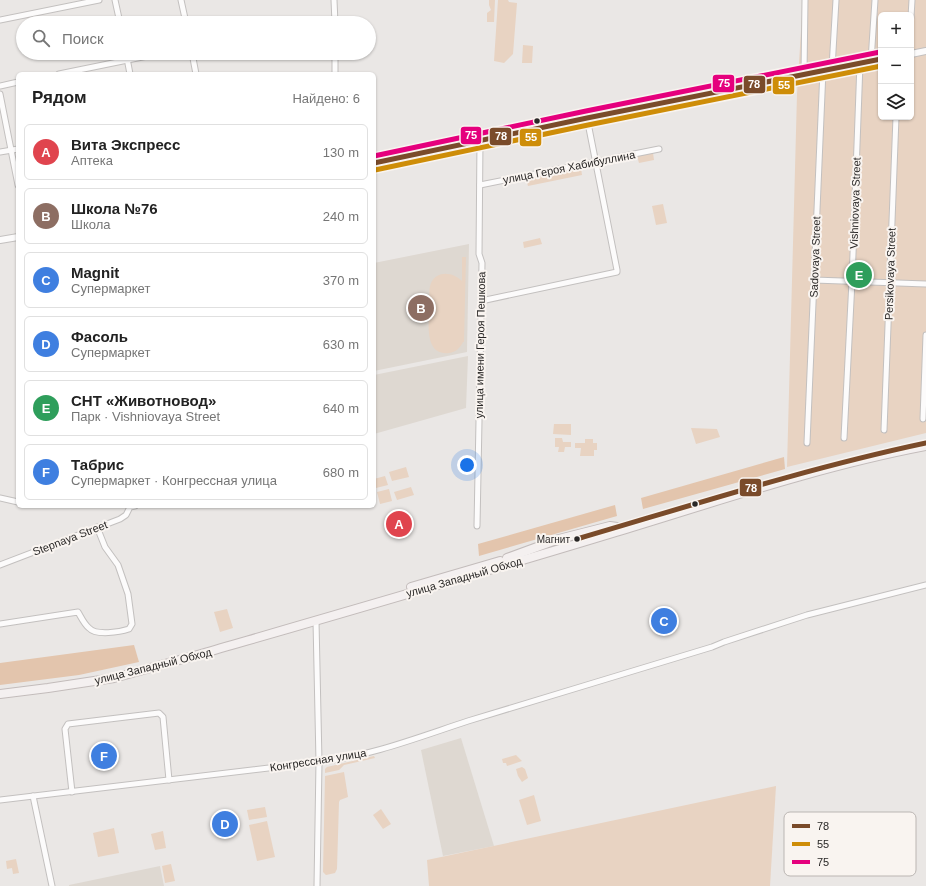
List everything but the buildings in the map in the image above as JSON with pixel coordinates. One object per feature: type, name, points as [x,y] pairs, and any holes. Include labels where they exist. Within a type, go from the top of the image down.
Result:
[{"type":"highway","name":"улица Западный Обход","points":[[0,689],[74,681],[222,645],[453,574],[776,480],[926,443]]},
{"type":"highway","name":"улица Западный Обход","points":[[0,696],[114,678],[316,621],[733,496],[836,467],[926,446]]},
{"type":"street","points":[[20,16],[99,0]]},
{"type":"street","points":[[115,0],[118,16]]},
{"type":"street","points":[[181,0],[184,16]]},
{"type":"street","points":[[334,0],[335,16]]},
{"type":"street","points":[[804,73],[805,0]]},
{"type":"street","points":[[832,68],[836,0]]},
{"type":"street","points":[[871,61],[874,0]]},
{"type":"street","points":[[911,12],[912,0]]},
{"type":"street","points":[[0,20],[16,17]]},
{"type":"street","points":[[914,53],[926,51]]},
{"type":"street","points":[[69,72],[128,60],[130,72]]},
{"type":"street","points":[[193,60],[196,72]]},
{"type":"street","points":[[335,60],[335,72]]},
{"type":"street","points":[[376,162],[878,60]]},
{"type":"street","name":"Vishniovaya Street","points":[[844,438],[852,281],[860,63]]},
{"type":"street","points":[[376,162],[586,116],[823,70]]},
{"type":"street","name":"Sadovaya Street","points":[[807,443],[823,70]]},
{"type":"street","points":[[0,86],[16,82]]},
{"type":"street","points":[[0,94],[16,175]]},
{"type":"street","points":[[481,301],[616,272],[617,270],[588,118]]},
{"type":"street","name":"Persikovaya Street","points":[[884,430],[896,120]]},
{"type":"street","name":"улица имени Героя Пешкова","points":[[477,526],[482,263],[479,254],[480,140]]},
{"type":"street","points":[[0,152],[16,149]]},
{"type":"street","name":"улица Героя Хабибуллина","points":[[480,185],[659,149]]},
{"type":"street","points":[[0,239],[16,236]]},
{"type":"street","points":[[814,280],[926,284]]},
{"type":"street","points":[[923,419],[926,335]]},
{"type":"street","points":[[0,498],[16,502]]},
{"type":"street","name":"Stepnaya Street","points":[[0,565],[120,519],[126,515],[130,508]]},
{"type":"street","points":[[0,624],[78,612],[90,629],[97,633],[121,632],[130,629],[132,624],[128,594],[118,565],[105,547],[98,527]]},
{"type":"street","name":"Конгрессная улица","points":[[2,800],[319,762],[355,756],[712,648],[724,642],[807,615],[926,585]]},
{"type":"street","points":[[316,621],[319,762],[317,886]]},
{"type":"street","points":[[72,792],[65,729],[68,724],[159,713],[163,717],[169,780]]},
{"type":"street","points":[[33,796],[52,886]]},
{"type":"shaded area","points":[[489,0],[495,0],[494,22],[487,22],[487,13],[491,10]]},
{"type":"shaded area","points":[[498,0],[508,0],[509,2],[517,3],[513,54],[504,63],[494,61]]},
{"type":"shaded area","points":[[803,0],[926,0],[926,433],[787,467],[797,94]]},
{"type":"shaded area","points":[[523,45],[533,46],[532,63],[522,63]]},
{"type":"shaded area","points":[[653,153],[654,160],[639,163],[637,156]]},
{"type":"shaded area","points":[[581,168],[582,175],[528,186],[526,179]]},
{"type":"shaded area","points":[[663,204],[667,223],[656,225],[652,206]]},
{"type":"shaded area","points":[[540,238],[542,244],[524,248],[523,242]]},
{"type":"shaded area","points":[[469,244],[467,352],[376,371],[376,263]]},
{"type":"shaded area","points":[[462,257],[466,257],[464,342],[454,352],[441,353],[435,349],[430,337],[430,286],[434,279],[441,274],[450,274],[462,281]]},
{"type":"shaded area","points":[[468,356],[466,408],[376,433],[376,375]]},
{"type":"shaded area","points":[[554,424],[571,424],[571,435],[553,434]]},
{"type":"shaded area","points":[[691,428],[717,429],[720,437],[696,444]]},
{"type":"shaded area","points":[[555,438],[562,438],[563,442],[571,442],[571,447],[565,447],[564,452],[558,452],[559,447],[555,447]]},
{"type":"shaded area","points":[[585,439],[593,439],[593,443],[597,443],[597,450],[594,450],[594,456],[580,456],[581,448],[575,448],[575,443],[585,443]]},
{"type":"shaded area","points":[[784,457],[785,469],[643,509],[641,498]]},
{"type":"shaded area","points":[[406,467],[409,477],[392,481],[389,472]]},
{"type":"shaded area","points":[[385,476],[388,485],[376,488],[376,478]]},
{"type":"shaded area","points":[[411,487],[414,495],[397,500],[394,492]]},
{"type":"shaded area","points":[[389,489],[392,501],[380,504],[377,492]]},
{"type":"shaded area","points":[[615,505],[617,516],[479,556],[478,544]]},
{"type":"shaded area","points":[[227,609],[233,628],[220,632],[214,612]]},
{"type":"shaded area","points":[[134,645],[139,662],[79,675],[0,685],[0,663]]},
{"type":"shaded area","points":[[461,738],[494,846],[443,856],[421,750]]},
{"type":"shaded area","points":[[516,755],[522,761],[507,766],[506,763],[503,763],[502,759]]},
{"type":"shaded area","points":[[374,756],[375,758],[344,765],[339,770],[325,773],[325,769],[327,767]]},
{"type":"shaded area","points":[[522,767],[525,769],[528,778],[522,782],[516,769]]},
{"type":"shaded area","points":[[344,772],[348,797],[340,800],[339,802],[337,869],[335,873],[326,875],[323,872],[325,776]]},
{"type":"shaded area","points":[[776,786],[770,886],[429,886],[427,860]]},
{"type":"shaded area","points":[[534,795],[541,821],[527,825],[519,800]]},
{"type":"shaded area","points":[[265,807],[267,817],[249,820],[247,810]]},
{"type":"shaded area","points":[[381,809],[391,824],[383,829],[373,815]]},
{"type":"shaded area","points":[[267,821],[275,857],[257,861],[249,825]]},
{"type":"shaded area","points":[[114,828],[119,853],[98,857],[93,833]]},
{"type":"shaded area","points":[[163,831],[166,848],[155,850],[151,834]]},
{"type":"shaded area","points":[[16,859],[19,873],[13,874],[12,868],[7,869],[6,861]]},
{"type":"shaded area","points":[[171,864],[175,881],[165,883],[162,866]]},
{"type":"shaded area","points":[[160,866],[164,886],[69,886],[69,885]]},
{"type":"transit line","name":"75","points":[[376,156],[586,111],[878,52]]},
{"type":"transit line","name":"78","points":[[376,163],[587,118],[878,60]]},
{"type":"transit line","name":"55","points":[[376,170],[878,67]]},
{"type":"transit line","name":"78","points":[[577,539],[794,475],[926,443]]},
{"type":"place","name":"СНТ «Животновод»","points":[[859,275]]},
{"type":"place","name":"Школа №76","points":[[421,308]]},
{"type":"place","name":"Вита Экспресс","points":[[399,524]]},
{"type":"place","name":"Магнит","points":[[577,539]]},
{"type":"place","name":"Magnit","points":[[664,621]]},
{"type":"place","name":"Табрис","points":[[104,756]]},
{"type":"place","name":"Фасоль","points":[[225,824]]}]
